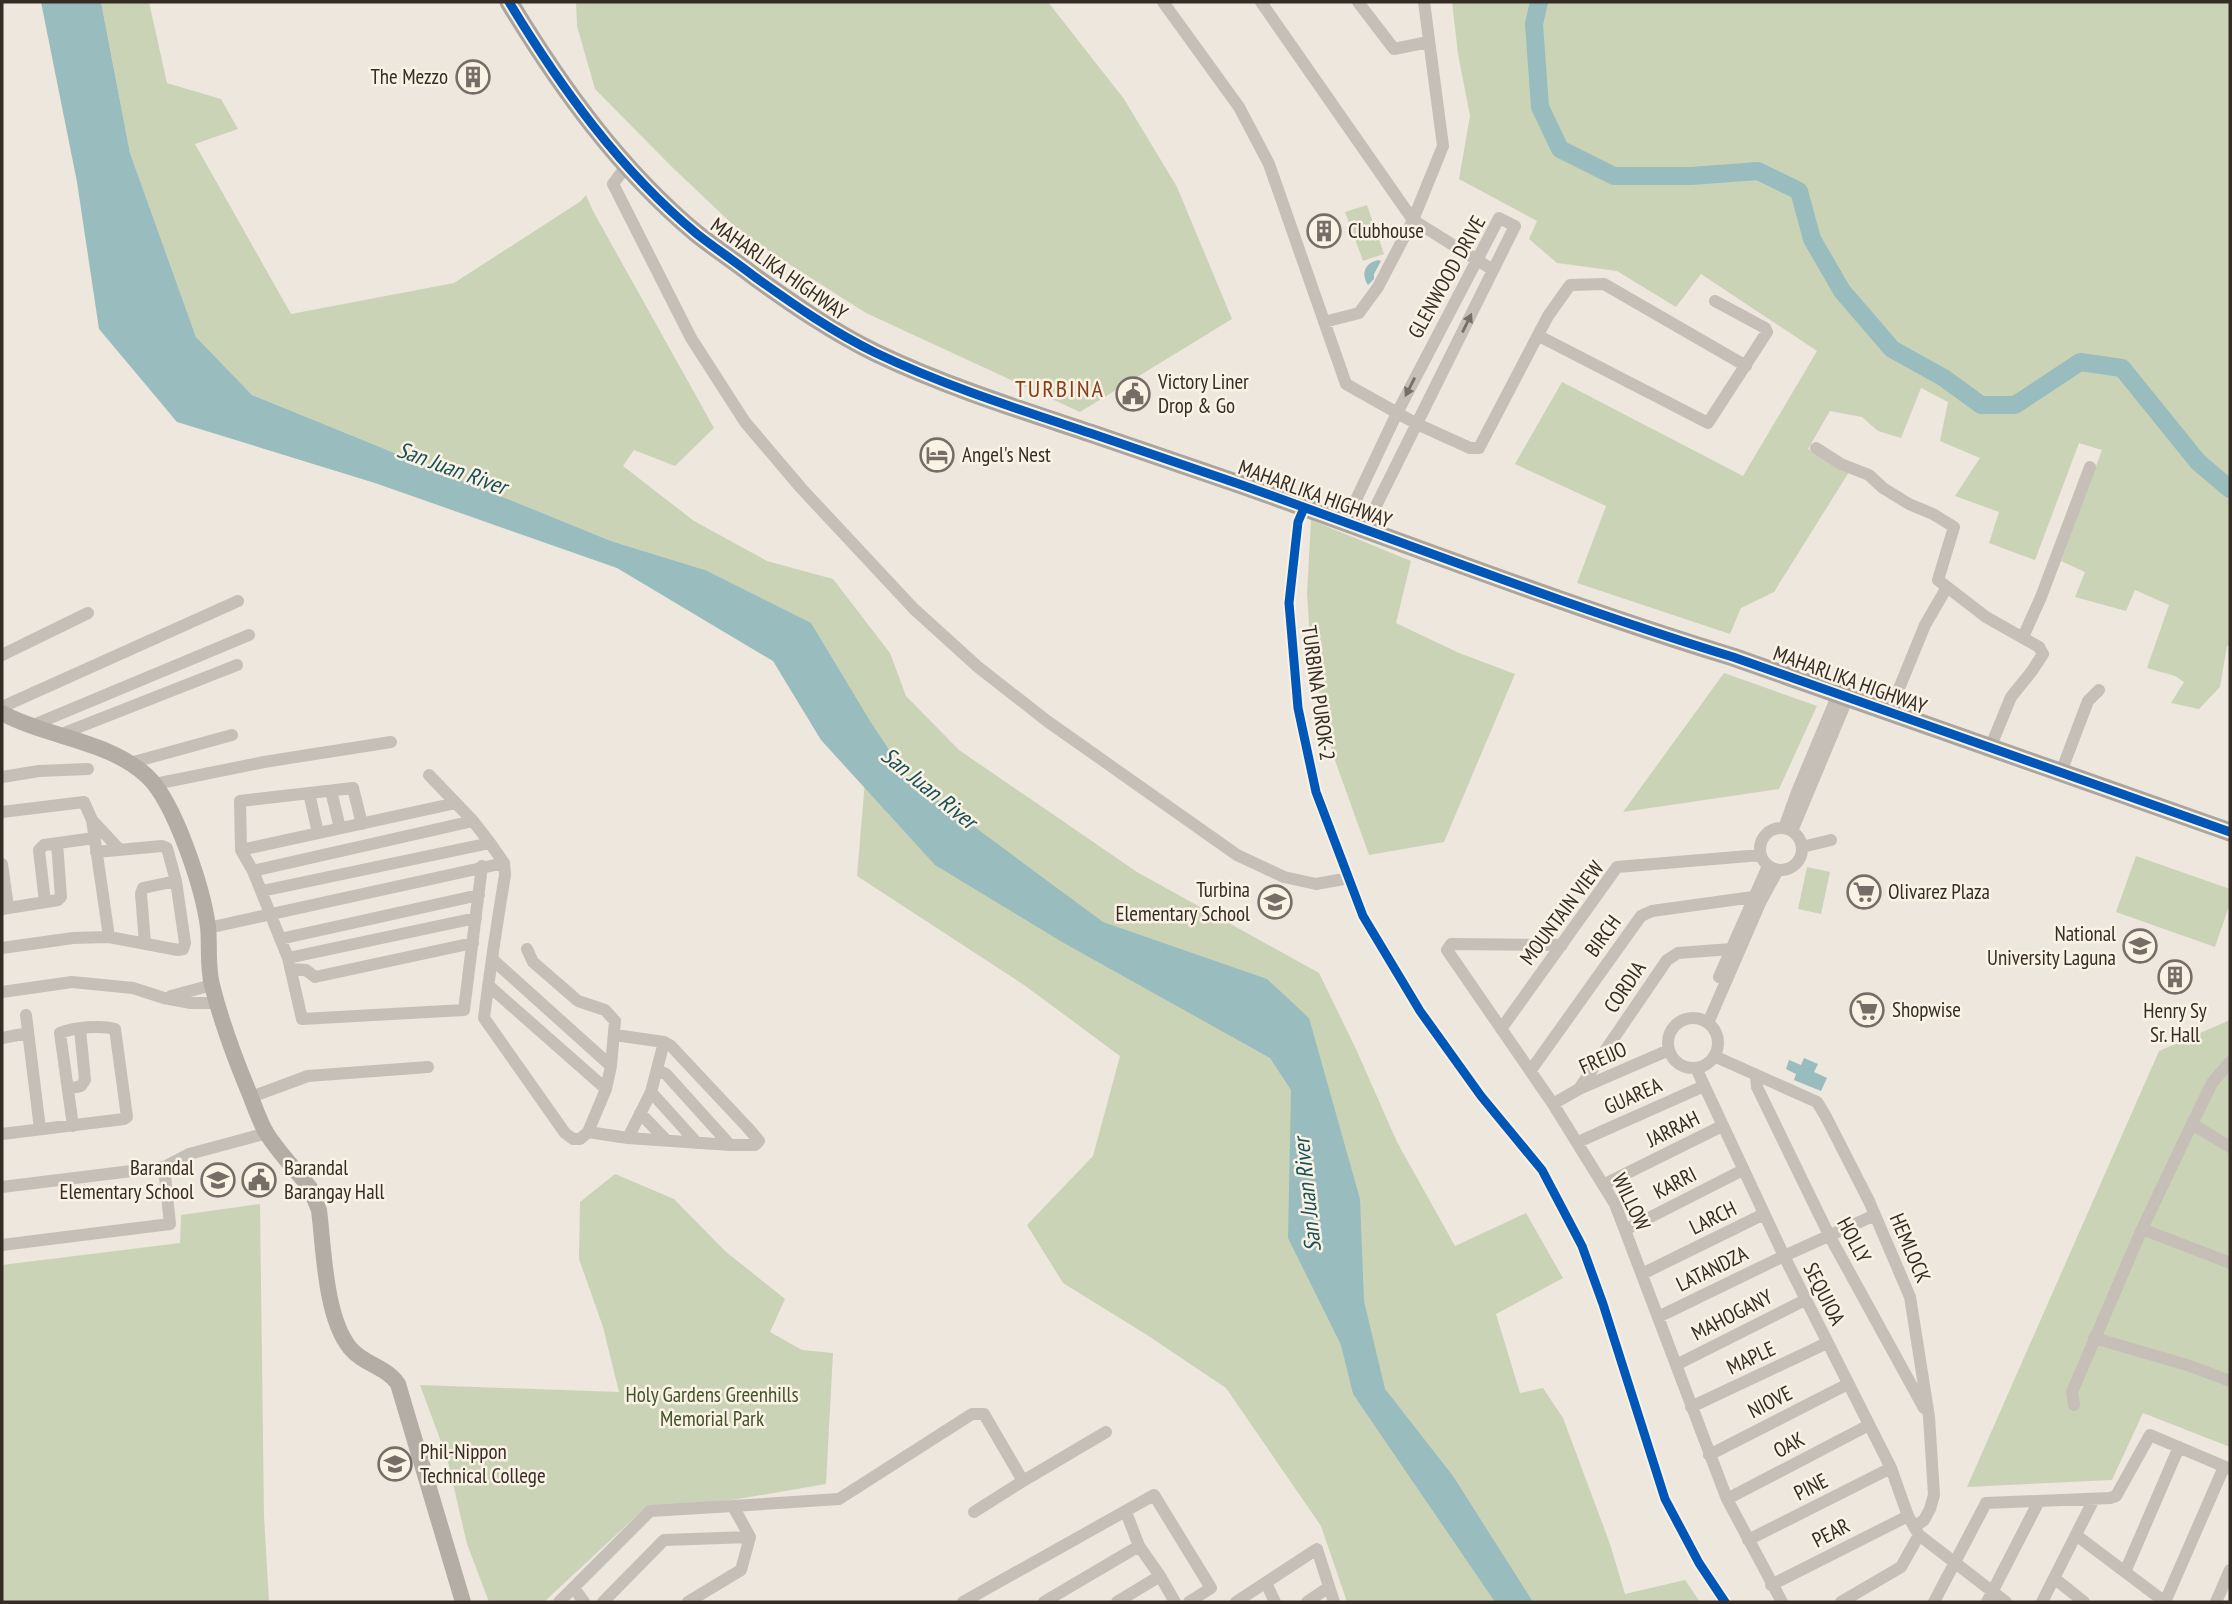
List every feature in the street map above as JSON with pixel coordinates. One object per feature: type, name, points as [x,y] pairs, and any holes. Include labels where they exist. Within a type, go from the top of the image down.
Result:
[{"type":"highway","name":"MAHARLIKA HIGHWAY","points":[[509,2],[568,94],[592,126],[627,165],[700,236],[790,303],[856,343],[897,363],[975,394],[2230,832]]},
{"type":"main road","points":[[2,713],[130,763],[155,784],[172,813],[194,869],[208,928],[208,970],[230,1045],[267,1133],[315,1197],[331,1301],[339,1331],[353,1351],[392,1376],[398,1384],[463,1602]]},
{"type":"street","points":[[1261,2],[1413,220],[1493,270]]},
{"type":"street","points":[[1358,2],[1394,49],[1428,43]]},
{"type":"street","points":[[1324,322],[1359,313],[1378,288],[1413,220],[1443,146],[1424,2]]},
{"type":"street","points":[[1171,4],[1239,107],[1269,164],[1346,384],[1417,424],[1470,448],[1479,448],[1548,316],[1570,285],[1604,284],[1746,366]]},
{"type":"street","points":[[627,165],[613,184],[691,338],[753,432],[801,488],[914,609],[978,667],[1047,721],[1237,855],[1284,877],[1316,884],[1349,878]]},
{"type":"street","name":"GLENWOOD DRIVE","points":[[1345,523],[1397,413],[1499,218],[1515,226],[1364,530]]},
{"type":"street","points":[[1539,336],[1708,423],[1767,332],[1765,328],[1715,301]]},
{"type":"street","points":[[1816,448],[1841,464],[1869,475],[1909,504],[1954,527],[1938,580],[1986,617],[2039,647],[2043,654],[2011,697],[1990,748]]},
{"type":"street","points":[[2023,637],[2050,575],[2090,467]]},
{"type":"street","name":"TURBINA PUROK-2","points":[[1304,508],[1298,522],[1289,603],[1298,708],[1316,792],[1363,916],[1420,1011],[1481,1096],[1542,1170],[1582,1246],[1665,1499],[1699,1563],[1725,1602]]},
{"type":"street","points":[[1889,713],[1925,625],[1947,587]]},
{"type":"street","points":[[2,707],[237,601]]},
{"type":"street","points":[[2,655],[88,614]]},
{"type":"street","points":[[31,726],[249,635]]},
{"type":"street","points":[[59,735],[237,665]]},
{"type":"street","points":[[2061,772],[2088,701],[2099,690]]},
{"type":"street","points":[[1788,830],[1797,792],[1843,696]]},
{"type":"street","points":[[130,763],[232,735]]},
{"type":"street","points":[[155,784],[264,762],[391,741]]},
{"type":"street","points":[[2,777],[39,771],[88,769]]},
{"type":"street","points":[[429,775],[473,821],[504,863],[505,875],[484,1018],[565,1133],[573,1139],[580,1139],[588,1132],[606,1089],[615,1021],[605,1010],[578,1001],[533,962],[527,949]]},
{"type":"street","points":[[362,824],[354,788],[240,801],[241,850],[262,891],[280,939],[302,1019],[464,1010],[482,866]]},
{"type":"street","points":[[331,791],[340,828]]},
{"type":"street","points":[[309,793],[318,833]]},
{"type":"street","points":[[2,812],[84,802],[92,820],[108,937]]},
{"type":"street","points":[[241,850],[456,803]]},
{"type":"street","points":[[92,820],[119,849]]},
{"type":"street","points":[[253,871],[473,821]]},
{"type":"street","points":[[1704,1022],[1760,903],[1769,863],[1762,841],[1766,835],[1777,829],[1788,830],[1800,841],[1802,847],[1796,864],[1784,870],[1769,863]]},
{"type":"street","points":[[45,902],[39,850],[44,845],[94,838]]},
{"type":"street","points":[[1802,847],[1832,840]]},
{"type":"street","points":[[2,864],[5,908],[61,898],[57,843]]},
{"type":"street","points":[[262,891],[490,843]]},
{"type":"street","points":[[2,948],[73,938],[108,937],[178,950],[183,948],[185,943],[176,881],[167,848],[162,846],[96,852]]},
{"type":"street","points":[[208,928],[504,863]]},
{"type":"street","points":[[1704,1022],[1731,949],[1769,863]]},
{"type":"street","name":"MOUNTAIN VIEW","points":[[1501,1029],[1617,867],[1769,863]]},
{"type":"street","points":[[145,943],[141,894],[143,888],[176,881]]},
{"type":"street","points":[[280,939],[479,895]]},
{"type":"street","name":"BIRCH","points":[[1531,1070],[1641,916],[1652,911],[1752,898]]},
{"type":"street","points":[[289,964],[476,918]]},
{"type":"street","points":[[289,964],[306,970],[314,977],[473,943]]},
{"type":"street","name":"WILLOW","points":[[1562,945],[1451,944],[1447,950],[1531,1070],[1615,1203],[1727,1499],[1782,1602]]},
{"type":"street","name":"CORDIA","points":[[1578,1089],[1667,960],[1678,953],[1731,949]]},
{"type":"street","points":[[492,959],[611,1066]]},
{"type":"street","points":[[2,992],[72,982],[133,988],[191,1003],[217,1003]]},
{"type":"street","points":[[164,998],[212,985]]},
{"type":"street","points":[[488,985],[606,1089]]},
{"type":"street","points":[[26,1015],[40,1129]]},
{"type":"street","points":[[1686,1020],[1704,1022],[1716,1035],[1717,1049],[1714,1056],[1703,1066],[1682,1066],[1676,1062],[1669,1050],[1670,1035],[1679,1023],[1686,1020]]},
{"type":"street","points":[[68,1089],[81,1086],[85,1080],[80,1029]]},
{"type":"street","points":[[2,1134],[73,1126],[127,1117],[115,1030],[80,1029],[60,1033],[73,1126]]},
{"type":"street","points":[[2,1038],[28,1033]]},
{"type":"street","points":[[588,1132],[628,1138],[730,1145],[755,1145],[759,1141],[664,1042],[615,1035]]},
{"type":"street","points":[[628,1138],[651,1091],[664,1042]]},
{"type":"street","name":"FREIJO","points":[[1553,1104],[1578,1089],[1669,1050]]},
{"type":"street","name":"HEMLOCK","points":[[1714,1056],[1817,1102],[1875,1215],[1910,1297],[1929,1418],[1934,1495],[1924,1520],[1914,1526],[1901,1567],[1841,1602]]},
{"type":"street","points":[[2074,1405],[2073,1392],[2094,1338],[2143,1229],[2213,1083],[2230,1062]]},
{"type":"street","points":[[251,1097],[308,1076],[428,1067]]},
{"type":"street","name":"SEQUIOA","points":[[1696,1068],[1805,1300],[1891,1468],[1914,1526]]},
{"type":"street","points":[[657,1070],[666,1074],[730,1145]]},
{"type":"street","name":"HOLLY","points":[[1756,1075],[1757,1087],[1829,1235],[1929,1418]]},
{"type":"street","name":"GUAREA","points":[[1578,1142],[1704,1086]]},
{"type":"street","points":[[651,1091],[697,1143]]},
{"type":"street","points":[[640,1113],[667,1141]]},
{"type":"street","points":[[2192,1124],[2230,1147]]},
{"type":"street","name":"JARRAH","points":[[1603,1185],[1722,1126]]},
{"type":"street","points":[[2,1186],[164,1167],[189,1154],[267,1133]]},
{"type":"street","points":[[2,1245],[170,1224],[164,1167]]},
{"type":"street","name":"KARRI","points":[[1625,1230],[1743,1170]]},
{"type":"street","name":"LARCH","points":[[1642,1275],[1764,1214]]},
{"type":"street","name":"LATANDZA","points":[[1658,1317],[1875,1215]]},
{"type":"street","points":[[2143,1229],[2230,1263]]},
{"type":"street","name":"MAHOGANY","points":[[1676,1365],[1805,1300]]},
{"type":"street","points":[[2094,1338],[2187,1365],[2230,1381]]},
{"type":"street","name":"MAPLE","points":[[1691,1407],[1827,1343]]},
{"type":"street","name":"NIOVE","points":[[1709,1455],[1848,1384]]},
{"type":"street","points":[[559,1602],[650,1511],[839,1499],[972,1414],[984,1414],[1023,1481]]},
{"type":"street","name":"OAK","points":[[1727,1499],[1869,1425]]},
{"type":"street","points":[[974,1512],[1106,1432]]},
{"type":"street","points":[[1934,1602],[1986,1503],[2110,1499],[2116,1496],[2150,1435],[2227,1468],[2165,1602],[2076,1535]]},
{"type":"street","points":[[2125,1572],[2179,1447]]},
{"type":"street","name":"PINE","points":[[1748,1540],[1891,1468]]},
{"type":"street","points":[[962,1602],[1154,1495],[1211,1588],[1188,1602]]},
{"type":"street","points":[[2042,1602],[2094,1499]]},
{"type":"street","points":[[1990,1597],[2039,1501]]},
{"type":"street","points":[[688,1602],[741,1570],[750,1537],[733,1506]]},
{"type":"street","points":[[1126,1512],[1139,1546],[1175,1602]]},
{"type":"street","points":[[1914,1526],[1990,1597],[2006,1602]]},
{"type":"street","name":"PEAR","points":[[1771,1585],[1914,1526]]},
{"type":"street","points":[[603,1602],[664,1540],[750,1537]]},
{"type":"street","points":[[1044,1602],[1139,1546]]},
{"type":"street","points":[[1236,1602],[1317,1549],[1334,1602]]},
{"type":"street","points":[[2216,1602],[2230,1570]]},
{"type":"street","points":[[1117,1602],[1160,1576]]},
{"type":"street","points":[[2054,1578],[2084,1602]]},
{"type":"street","points":[[1266,1583],[1275,1602]]},
{"type":"street","points":[[1307,1602],[1329,1587]]},
{"type":"street","points":[[575,1588],[584,1602]]},
{"type":"green space","points":[[101,2],[149,2],[167,83],[221,99],[238,129],[195,144],[291,314],[454,283],[581,201],[586,195],[714,428],[675,466],[634,450],[623,466],[694,521],[767,561],[833,579],[890,653],[906,696],[959,750],[1137,872],[1319,973],[1397,1142],[1455,1246],[1526,1213],[1563,1278],[1496,1314],[1520,1393],[1543,1388],[1563,1418],[1610,1544],[1625,1594],[1685,1580],[1700,1602],[1347,1602],[1321,1526],[1226,1388],[1063,1283],[1027,1225],[1093,1156],[1120,1056],[1024,985],[857,876],[870,721],[705,570],[611,541],[252,395],[196,337],[130,153]]},
{"type":"green space","points":[[576,2],[1048,2],[1124,99],[1177,187],[1232,319],[1080,412],[866,313],[745,236],[595,89],[577,26]]},
{"type":"green space","points":[[1452,2],[2230,2],[2230,645],[2227,646],[2220,687],[2199,709],[2171,703],[2184,682],[2175,676],[2147,668],[2169,605],[2135,590],[2126,611],[2075,597],[2085,572],[2061,561],[2102,450],[2079,443],[2035,560],[1989,543],[1999,512],[1955,496],[1980,458],[1940,441],[1948,402],[1921,388],[1901,438],[1878,431],[1862,417],[1830,411],[1808,449],[1849,472],[1774,592],[1741,608],[1730,634],[1577,583],[1606,506],[1515,464],[1562,382],[1743,476],[1817,351],[1701,274],[1676,307],[1617,271],[1557,263],[1529,239],[1537,221],[1459,179],[1470,116],[1458,54]]},
{"type":"green space","points":[[1367,205],[1384,254],[1363,261],[1345,212]]},
{"type":"green space","points":[[1311,520],[1411,561],[1396,623],[1459,653],[1515,674],[1444,842],[1369,855],[1332,752],[1311,654],[1307,594]]},
{"type":"green space","points":[[1724,673],[1817,706],[1779,789],[1623,812]]},
{"type":"green space","points":[[2136,856],[2230,889],[2230,903],[2215,947],[2116,912]]},
{"type":"green space","points":[[1807,867],[1830,872],[1821,914],[1798,909]]},
{"type":"green space","points":[[2230,1020],[2230,1447],[2143,1413],[2112,1480],[1967,1487],[2159,1051]]},
{"type":"green space","name":"Holy Gardens Greenhills Memorial Park","points":[[615,1174],[674,1199],[725,1251],[785,1299],[770,1332],[802,1350],[833,1353],[826,1484],[732,1500],[645,1508],[544,1602],[489,1602],[467,1544],[447,1458],[420,1385],[619,1392],[603,1327],[579,1259],[580,1202]]},
{"type":"green space","points":[[260,1204],[264,1516],[269,1602],[2,1602],[2,1265],[180,1243],[181,1215]]},
{"type":"water","name":"San Juan River","points":[[41,2],[101,2],[130,153],[196,337],[252,395],[611,541],[705,570],[811,623],[907,777],[1103,922],[1267,979],[1309,1018],[1360,1199],[1364,1301],[1385,1389],[1453,1476],[1533,1602],[1495,1602],[1353,1394],[1341,1345],[1288,1238],[1291,1090],[1270,1058],[1062,942],[935,865],[821,740],[773,661],[617,568],[375,483],[177,422],[99,329],[77,182]]},
{"type":"water","points":[[1378,260],[1381,261],[1374,279],[1368,285],[1365,270]]},
{"type":"water","points":[[1804,1058],[1818,1064],[1814,1072],[1827,1078],[1821,1091],[1794,1080],[1796,1074],[1786,1069],[1789,1060],[1801,1065]]},
{"type":"waterway","points":[[1539,2],[1534,24],[1540,107],[1560,149],[1614,176],[1691,176],[1758,171],[1799,191],[1812,239],[1842,291],[1892,349],[1944,378],[1981,405],[2015,405],[2080,362],[2122,368],[2198,462],[2230,489]]},
{"type":"cycle path","points":[[509,2],[549,66],[594,126],[642,183],[669,209],[704,240],[784,298],[876,353],[982,396],[2230,832]]},
{"type":"cycle path","points":[[1304,508],[1298,522],[1289,603],[1298,708],[1316,792],[1363,916],[1420,1011],[1481,1096],[1542,1170],[1582,1246],[1665,1499],[1699,1563],[1725,1602]]},
{"type":"place","name":"The Mezzo","points":[[473,77]]},
{"type":"place","name":"Clubhouse","points":[[1324,231]]},
{"type":"place","name":"Victory Liner Drop & Go","points":[[1133,394]]},
{"type":"place","name":"Angel's Nest","points":[[937,455]]},
{"type":"place","name":"Olivarez Plaza","points":[[1864,892]]},
{"type":"place","name":"Turbina Elementary School","points":[[1275,902]]},
{"type":"place","name":"National University Laguna","points":[[2140,946]]},
{"type":"place","name":"Henry Sy Sr. Hall","points":[[2175,977]]},
{"type":"place","name":"Shopwise","points":[[1867,1010]]},
{"type":"place","name":"Barandal Elementary School","points":[[218,1180]]},
{"type":"place","name":"Barandal Barangay Hall","points":[[259,1180]]},
{"type":"place","name":"Phil-Nippon Technical College","points":[[395,1464]]},
{"type":"district","name":"TURBINA","points":[[1060,389]]}]
